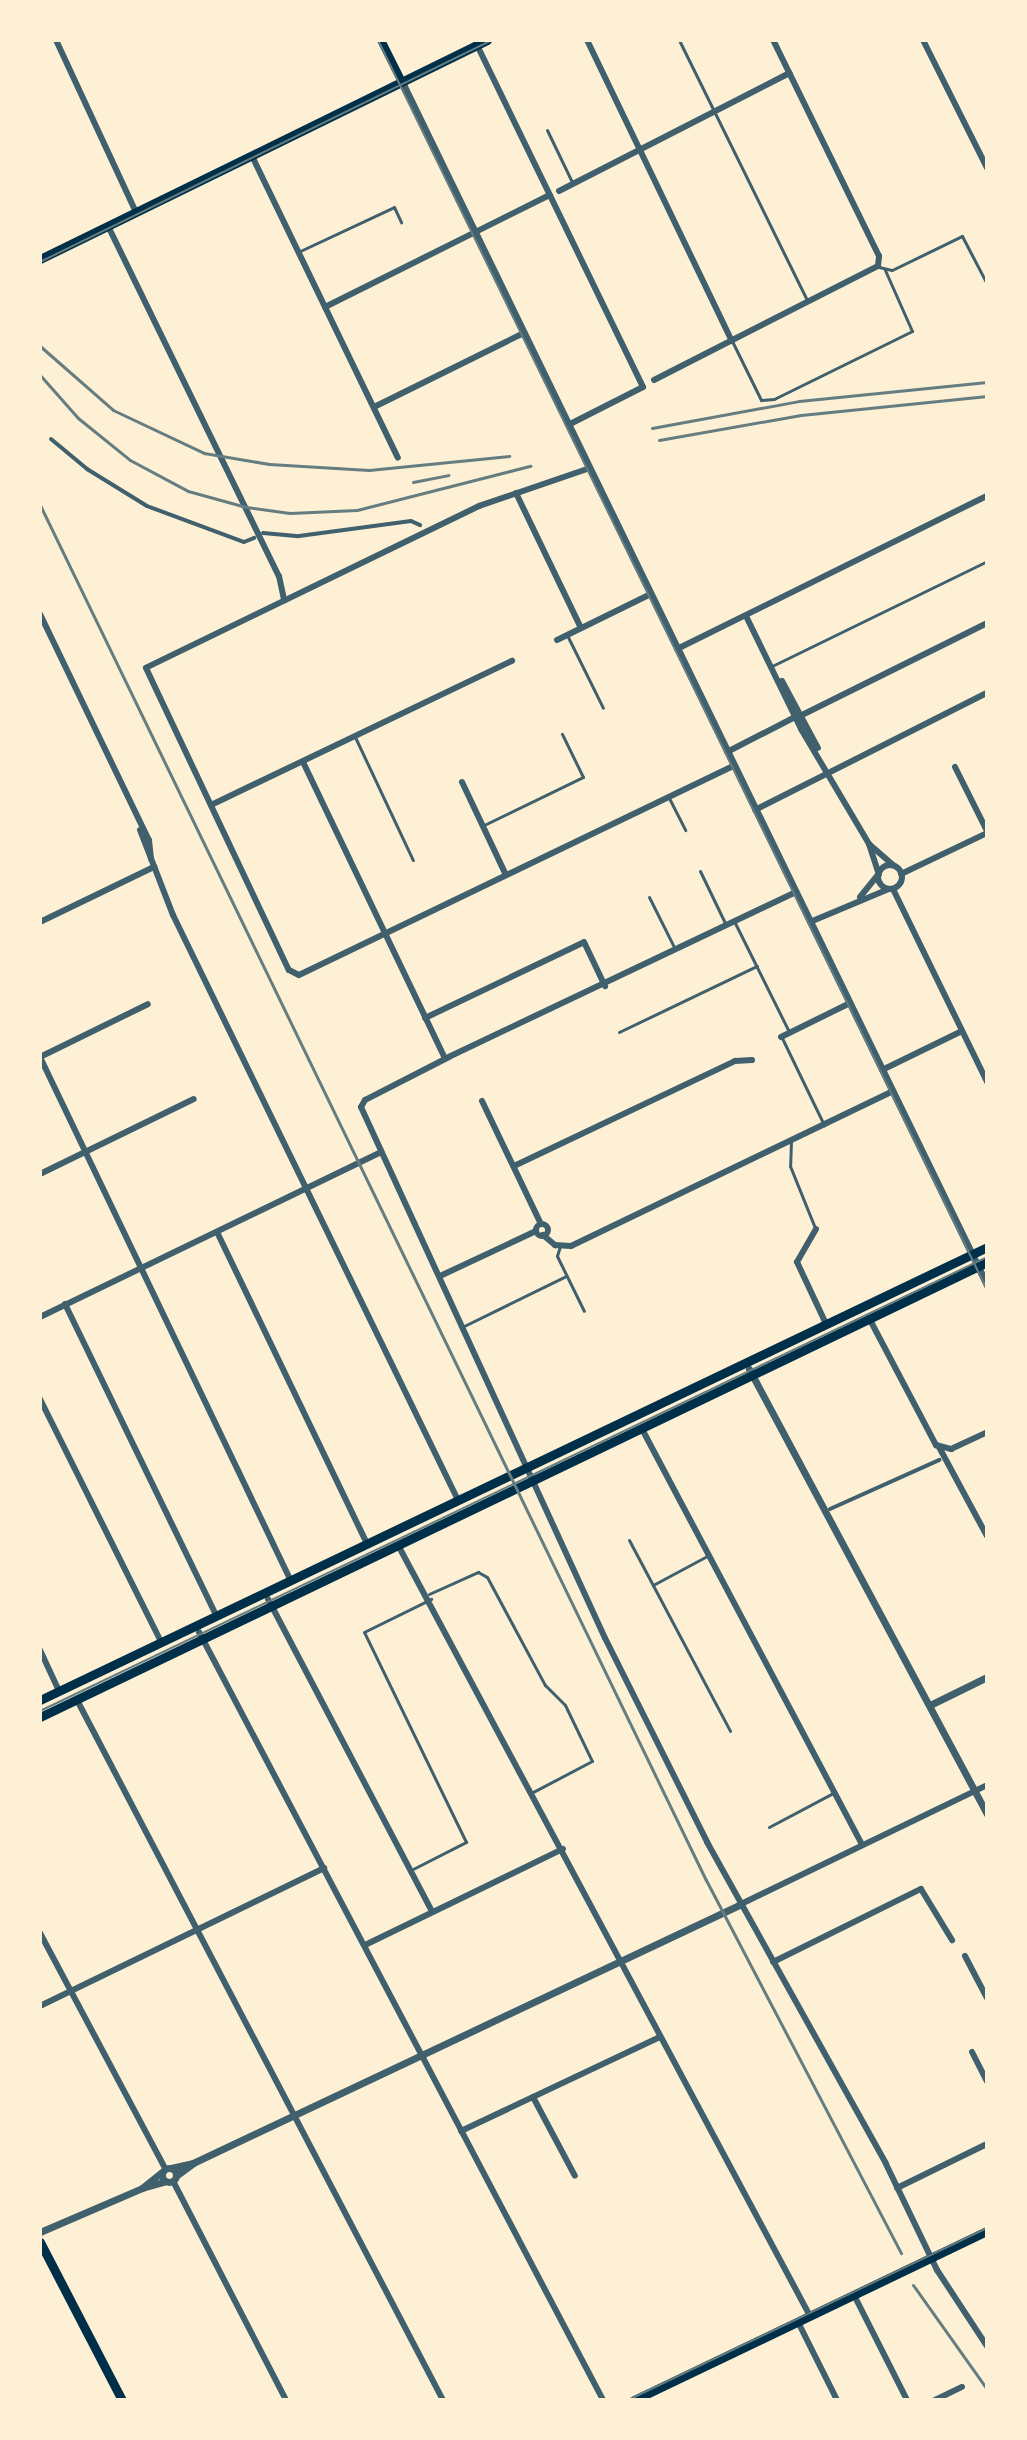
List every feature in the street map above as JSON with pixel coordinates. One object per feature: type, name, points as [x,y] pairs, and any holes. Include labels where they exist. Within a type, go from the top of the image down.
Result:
[{"type":"main road","points":[[381,40],[402,82]]},
{"type":"main road","points":[[40,259],[482,42]]},
{"type":"main road","points":[[40,1717],[270,1602],[521,1487],[532,1473],[826,1324],[987,1247]]},
{"type":"main road","points":[[40,1700],[513,1473],[532,1473],[642,1429],[751,1372],[982,1264]]},
{"type":"main road","points":[[634,2400],[987,2231]]},
{"type":"main road","points":[[40,2242],[122,2400]]},
{"type":"street","points":[[56,40],[136,212]]},
{"type":"street","points":[[587,40],[638,152],[732,341]]},
{"type":"street","points":[[654,380],[881,268],[879,256],[773,40]]},
{"type":"street","points":[[923,40],[987,168]]},
{"type":"street","points":[[482,42],[550,195],[643,387],[568,425]]},
{"type":"street","points":[[559,191],[790,73]]},
{"type":"street","points":[[402,82],[972,1254],[982,1264],[987,1285]]},
{"type":"street","points":[[252,156],[398,458]]},
{"type":"street","points":[[325,307],[550,195]]},
{"type":"street","points":[[108,226],[279,576],[284,600]]},
{"type":"street","points":[[374,407],[524,333]]},
{"type":"street","points":[[51,439],[87,469],[147,506],[244,542],[254,538]]},
{"type":"street","points":[[590,468],[516,493],[284,600],[146,668],[211,805],[294,976],[734,766]]},
{"type":"street","points":[[516,493],[581,628]]},
{"type":"street","points":[[677,649],[987,496]]},
{"type":"street","points":[[263,533],[299,536],[408,521],[420,525]]},
{"type":"street","points":[[557,640],[651,594]]},
{"type":"street","points":[[40,614],[140,830],[150,844],[154,867],[458,1500]]},
{"type":"street","points":[[746,616],[795,717],[822,756]]},
{"type":"street","points":[[804,714],[987,623]]},
{"type":"street","points":[[211,805],[512,661]]},
{"type":"street","points":[[774,669],[804,714],[822,756],[869,844],[879,875],[891,889],[987,1082]]},
{"type":"street","points":[[755,810],[987,693]]},
{"type":"street","points":[[727,752],[795,717]]},
{"type":"street","points":[[303,762],[445,1059]]},
{"type":"street","points":[[857,899],[886,867],[898,871],[987,832],[955,767]]},
{"type":"street","points":[[462,782],[506,875]]},
{"type":"street","points":[[869,844],[898,871]]},
{"type":"street","points":[[40,922],[154,867]]},
{"type":"street","points":[[891,889],[898,871]]},
{"type":"street","points":[[810,922],[857,899],[891,889]]},
{"type":"street","points":[[796,892],[605,986],[445,1059],[361,1104],[612,1651],[739,1905],[897,2188],[931,2258],[987,2346]]},
{"type":"street","points":[[425,1018],[584,942],[605,986]]},
{"type":"street","points":[[781,1037],[850,1003]]},
{"type":"street","points":[[148,1004],[40,1057],[290,1579]]},
{"type":"street","points":[[882,1070],[962,1031]]},
{"type":"street","points":[[514,1166],[735,1061],[752,1060]]},
{"type":"street","points":[[540,1233],[560,1246],[893,1091]]},
{"type":"street","points":[[40,1174],[194,1099]]},
{"type":"street","points":[[482,1101],[541,1224],[540,1233]]},
{"type":"street","points":[[40,1317],[381,1152]]},
{"type":"street","points":[[816,1229],[797,1262],[826,1324]]},
{"type":"street","points":[[217,1232],[367,1543]]},
{"type":"street","points":[[440,1276],[540,1233]]},
{"type":"street","points":[[65,1304],[216,1615]]},
{"type":"street","points":[[869,1318],[987,1536]]},
{"type":"street","points":[[751,1372],[987,1814]]},
{"type":"street","points":[[40,1399],[161,1642]]},
{"type":"street","points":[[642,1429],[862,1844]]},
{"type":"street","points":[[941,1448],[987,1432]]},
{"type":"street","points":[[830,1509],[939,1460]]},
{"type":"street","points":[[398,1545],[430,1596],[660,2037],[810,2316]]},
{"type":"street","points":[[270,1602],[432,1912]]},
{"type":"street","points":[[201,1635],[603,2400]]},
{"type":"street","points":[[40,1650],[59,1691]]},
{"type":"street","points":[[930,1705],[987,1677]]},
{"type":"street","points":[[77,1700],[443,2400]]},
{"type":"street","points":[[40,2232],[142,2188],[172,2179],[193,2163],[621,1962],[987,1785]]},
{"type":"street","points":[[365,1945],[563,1849]]},
{"type":"street","points":[[40,2006],[324,1868]]},
{"type":"street","points":[[773,1962],[921,1889],[952,1940]]},
{"type":"street","points":[[40,1933],[286,2400]]},
{"type":"street","points":[[965,1956],[987,1998]]},
{"type":"street","points":[[461,2131],[660,2037]]},
{"type":"street","points":[[972,2052],[987,2081]]},
{"type":"street","points":[[533,2097],[575,2176]]},
{"type":"street","points":[[897,2188],[987,2144]]},
{"type":"street","points":[[142,2188],[166,2169],[193,2163]]},
{"type":"street","points":[[166,2169],[172,2179]]},
{"type":"street","points":[[854,2295],[907,2400]]},
{"type":"street","points":[[798,2322],[837,2400]]},
{"type":"street","points":[[935,2400],[962,2387]]},
{"type":"lane","points":[[679,40],[808,302]]},
{"type":"lane","points":[[547,130],[573,184]]},
{"type":"lane","points":[[298,252],[394,207],[401,222]]},
{"type":"lane","points":[[732,341],[761,400],[774,399],[912,331],[881,268],[962,236],[987,284]]},
{"type":"lane","points":[[774,669],[987,561]]},
{"type":"lane","points":[[567,635],[603,708]]},
{"type":"lane","points":[[482,826],[583,777],[562,734]]},
{"type":"lane","points":[[355,737],[413,860]]},
{"type":"lane","points":[[669,798],[685,830]]},
{"type":"lane","points":[[700,871],[727,927]]},
{"type":"lane","points":[[649,897],[676,951]]},
{"type":"lane","points":[[735,923],[789,1032]]},
{"type":"lane","points":[[619,1032],[757,966]]},
{"type":"lane","points":[[781,1037],[824,1125]]},
{"type":"lane","points":[[791,1141],[790,1166],[816,1229]]},
{"type":"lane","points":[[560,1246],[557,1256],[584,1311]]},
{"type":"lane","points":[[464,1326],[566,1276]]},
{"type":"lane","points":[[629,1540],[730,1731]]},
{"type":"lane","points":[[653,1585],[709,1555]]},
{"type":"lane","points":[[410,1871],[466,1842],[364,1632],[478,1572],[487,1577],[545,1685],[565,1705],[592,1761],[533,1792]]},
{"type":"lane","points":[[769,1827],[835,1792]]},
{"type":"tram line","points":[[378,40],[987,1290]]},
{"type":"tram line","points":[[40,262],[492,40]]},
{"type":"tram line","points":[[40,1711],[987,1257]]},
{"type":"tram line","points":[[628,2400],[987,2228]]},
{"type":"railway","points":[[40,346],[113,410],[204,453],[269,464],[369,470],[509,456]]},
{"type":"railway","points":[[40,375],[78,418],[130,460],[188,491],[246,507],[290,513],[357,510],[530,466]]},
{"type":"railway","points":[[652,428],[799,401],[987,382]]},
{"type":"railway","points":[[659,440],[801,415],[987,396]]},
{"type":"railway","points":[[413,482],[448,475]]},
{"type":"railway","points":[[40,505],[706,1880],[901,2253]]},
{"type":"railway","points":[[913,2285],[987,2389]]}]
